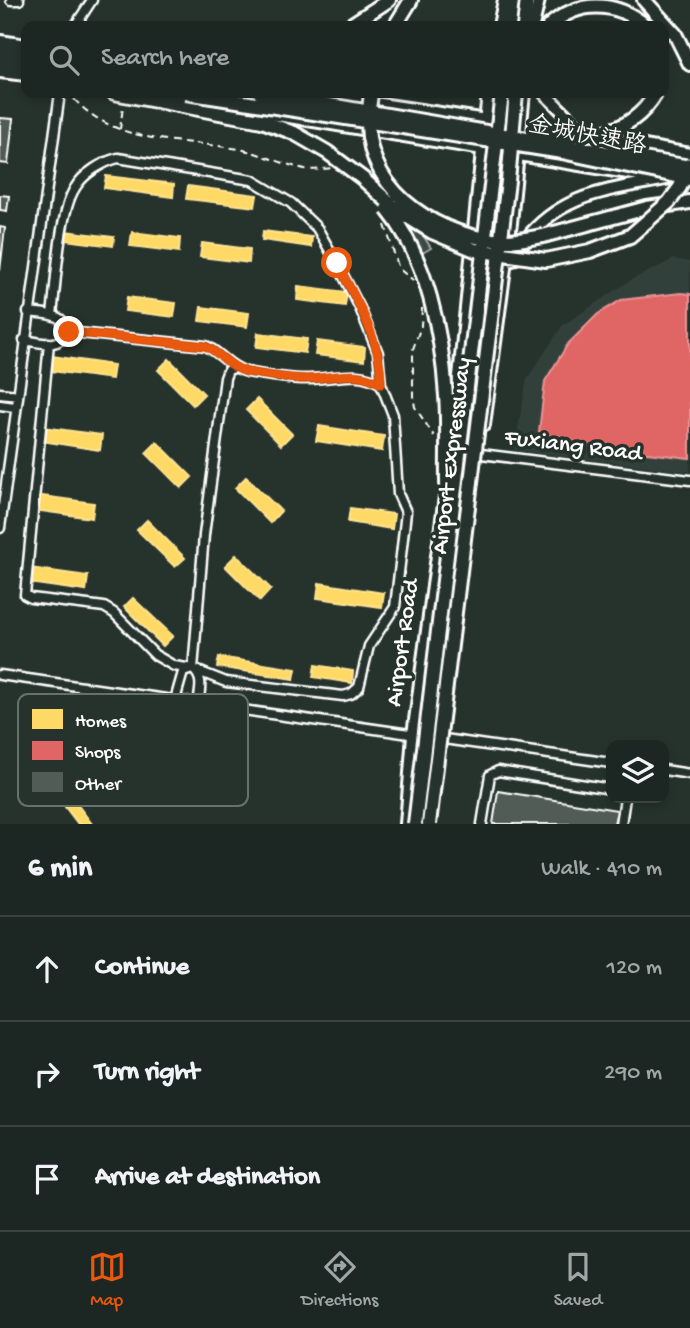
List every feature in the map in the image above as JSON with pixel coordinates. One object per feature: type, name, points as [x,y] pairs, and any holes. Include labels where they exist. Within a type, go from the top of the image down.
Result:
[{"type":"highway","points":[[357,21],[389,0]]},
{"type":"highway","points":[[399,21],[411,0]]},
{"type":"highway","points":[[510,21],[512,0]]},
{"type":"highway","points":[[525,21],[527,0]]},
{"type":"highway","points":[[643,0],[662,21]]},
{"type":"highway","points":[[555,21],[568,10],[584,4],[617,6],[639,21]]},
{"type":"highway","points":[[669,29],[690,64]]},
{"type":"highway","points":[[0,44],[21,48]]},
{"type":"highway","points":[[0,53],[21,56]]},
{"type":"highway","points":[[0,63],[21,66]]},
{"type":"highway","points":[[140,98],[262,121],[293,133],[327,152],[362,178],[398,211],[432,232],[475,250],[546,260],[590,251],[630,236],[669,202],[680,187],[690,165]]},
{"type":"highway","name":"金城快速路","points":[[218,98],[562,152],[690,181]]},
{"type":"highway","name":"金城快速路","points":[[293,98],[690,165]]},
{"type":"highway","points":[[298,98],[577,135],[603,133],[622,127],[646,108],[653,98]]},
{"type":"highway","points":[[371,98],[368,127],[376,160],[392,189],[415,211],[443,227],[474,237],[508,241],[543,236],[647,208],[690,202]]},
{"type":"highway","name":"Airport Expressway","points":[[415,824],[501,98]]},
{"type":"highway","name":"Airport Expressway","points":[[431,824],[508,181],[516,98]]},
{"type":"highway","points":[[508,181],[523,98]]},
{"type":"highway","points":[[362,178],[396,220],[416,259],[429,298],[447,398],[446,485],[450,534]]},
{"type":"main road","points":[[500,21],[504,0]]},
{"type":"main road","points":[[534,21],[539,0]]},
{"type":"main road","points":[[0,72],[21,74]]},
{"type":"main road","points":[[174,98],[690,181]]},
{"type":"main road","points":[[342,98],[690,154]]},
{"type":"main road","name":"Airport Road","points":[[406,824],[413,735],[451,450],[487,98]]},
{"type":"main road","points":[[431,824],[504,278],[524,98]]},
{"type":"main road","points":[[549,98],[576,125],[608,140]]},
{"type":"main road","points":[[504,278],[531,233],[551,215],[599,191],[666,179]]},
{"type":"street","points":[[11,0],[19,0]]},
{"type":"street","points":[[78,21],[92,0]]},
{"type":"street","points":[[0,527],[16,395],[59,98]]},
{"type":"street","points":[[49,343],[24,595],[104,607],[114,613],[155,655],[174,666],[192,669],[226,682],[343,696],[351,694],[359,687],[369,646],[395,607],[406,512],[398,494],[393,415],[381,384],[378,353],[360,308],[317,228],[291,203],[251,180],[118,158],[104,162],[76,186],[66,206],[52,315]]},
{"type":"street","points":[[29,312],[63,319],[69,332]]},
{"type":"street","points":[[24,340],[49,343],[61,341],[69,332]]},
{"type":"street","points":[[69,332],[205,346],[219,352],[234,368],[246,372],[306,379],[349,374],[365,376],[381,384]]},
{"type":"street","points":[[192,669],[204,535],[225,378],[228,370],[234,368]]},
{"type":"street","points":[[0,393],[16,395]]},
{"type":"street","points":[[0,405],[15,407]]},
{"type":"street","name":"Fuxiang Road","points":[[451,450],[690,480]]},
{"type":"street","points":[[177,694],[183,672],[192,669]]},
{"type":"street","points":[[192,669],[200,675],[199,694]]},
{"type":"street","points":[[0,674],[135,694]]},
{"type":"street","points":[[248,711],[606,762]]},
{"type":"street","points":[[481,824],[490,775],[498,771],[606,788]]},
{"type":"street","points":[[669,771],[690,774]]},
{"type":"street","points":[[621,824],[624,803]]},
{"type":"path","points":[[74,99],[84,110]]},
{"type":"path","points":[[119,130],[123,107]]},
{"type":"shaded area","points":[[409,213],[431,248],[411,260],[390,225]]},
{"type":"shaded area","points":[[674,259],[690,262],[690,472],[514,450],[527,379],[563,325],[631,280]]},
{"type":"building: Homes","points":[[106,176],[174,184],[173,197],[104,188]]},
{"type":"building: Homes","points":[[188,186],[257,195],[255,207],[186,199]]},
{"type":"building: Homes","points":[[65,231],[114,237],[113,246],[64,240]]},
{"type":"building: Homes","points":[[263,231],[312,237],[311,247],[262,240]]},
{"type":"building: Homes","points":[[132,232],[180,238],[179,252],[130,246]]},
{"type":"building: Homes","points":[[202,243],[250,249],[249,263],[200,257]]},
{"type":"building: Homes","points":[[298,286],[347,292],[345,306],[297,300]]},
{"type":"building: Homes","points":[[127,297],[176,303],[174,317],[125,311]]},
{"type":"building: Homes","points":[[201,307],[249,313],[247,327],[199,321]]},
{"type":"building: Homes","points":[[258,333],[307,339],[305,353],[256,347]]},
{"type":"building: Homes","points":[[317,341],[365,347],[364,361],[315,355]]},
{"type":"building: Homes","points":[[52,356],[114,365],[112,379],[50,371]]},
{"type":"building: Homes","points":[[169,359],[204,394],[193,405],[158,370]]},
{"type":"building: Homes","points":[[257,399],[292,434],[281,445],[246,410]]},
{"type":"building: Homes","points":[[319,426],[384,436],[382,451],[316,441]]},
{"type":"building: Homes","points":[[43,427],[102,435],[100,450],[41,441]]},
{"type":"building: Homes","points":[[157,442],[192,477],[181,488],[146,453]]},
{"type":"building: Homes","points":[[246,477],[281,511],[270,523],[235,488]]},
{"type":"building: Homes","points":[[35,495],[94,503],[92,518],[33,510]]},
{"type":"building: Homes","points":[[350,508],[394,514],[392,529],[348,522]]},
{"type":"building: Homes","points":[[147,520],[185,558],[175,567],[137,530]]},
{"type":"building: Homes","points":[[236,555],[271,589],[260,601],[225,566]]},
{"type":"building: Homes","points":[[30,568],[88,576],[86,591],[28,583]]},
{"type":"building: Homes","points":[[319,583],[384,593],[382,607],[317,598]]},
{"type":"building: Homes","points":[[133,598],[173,636],[163,646],[124,607]]},
{"type":"building: Homes","points":[[219,657],[296,669],[294,679],[217,667]]},
{"type":"building: Homes","points":[[315,665],[353,671],[352,683],[313,677]]},
{"type":"building: Homes","points":[[78,806],[92,824],[78,824],[65,807]]},
{"type":"building: Shops","points":[[690,294],[690,458],[538,440],[545,381],[568,344],[598,314],[621,300]]},
{"type":"building: Other","points":[[0,118],[13,119],[8,164],[0,163]]},
{"type":"building: Other","points":[[0,195],[9,196],[7,211],[0,210]]},
{"type":"building: Other","points":[[0,227],[5,228],[0,271]]},
{"type":"building: Other","points":[[498,791],[617,810],[614,824],[493,824]]},
{"type":"route","points":[[69,332],[205,346],[219,352],[234,368],[246,372],[306,379],[349,374],[365,376],[381,384],[378,353],[360,308],[337,263]]}]
